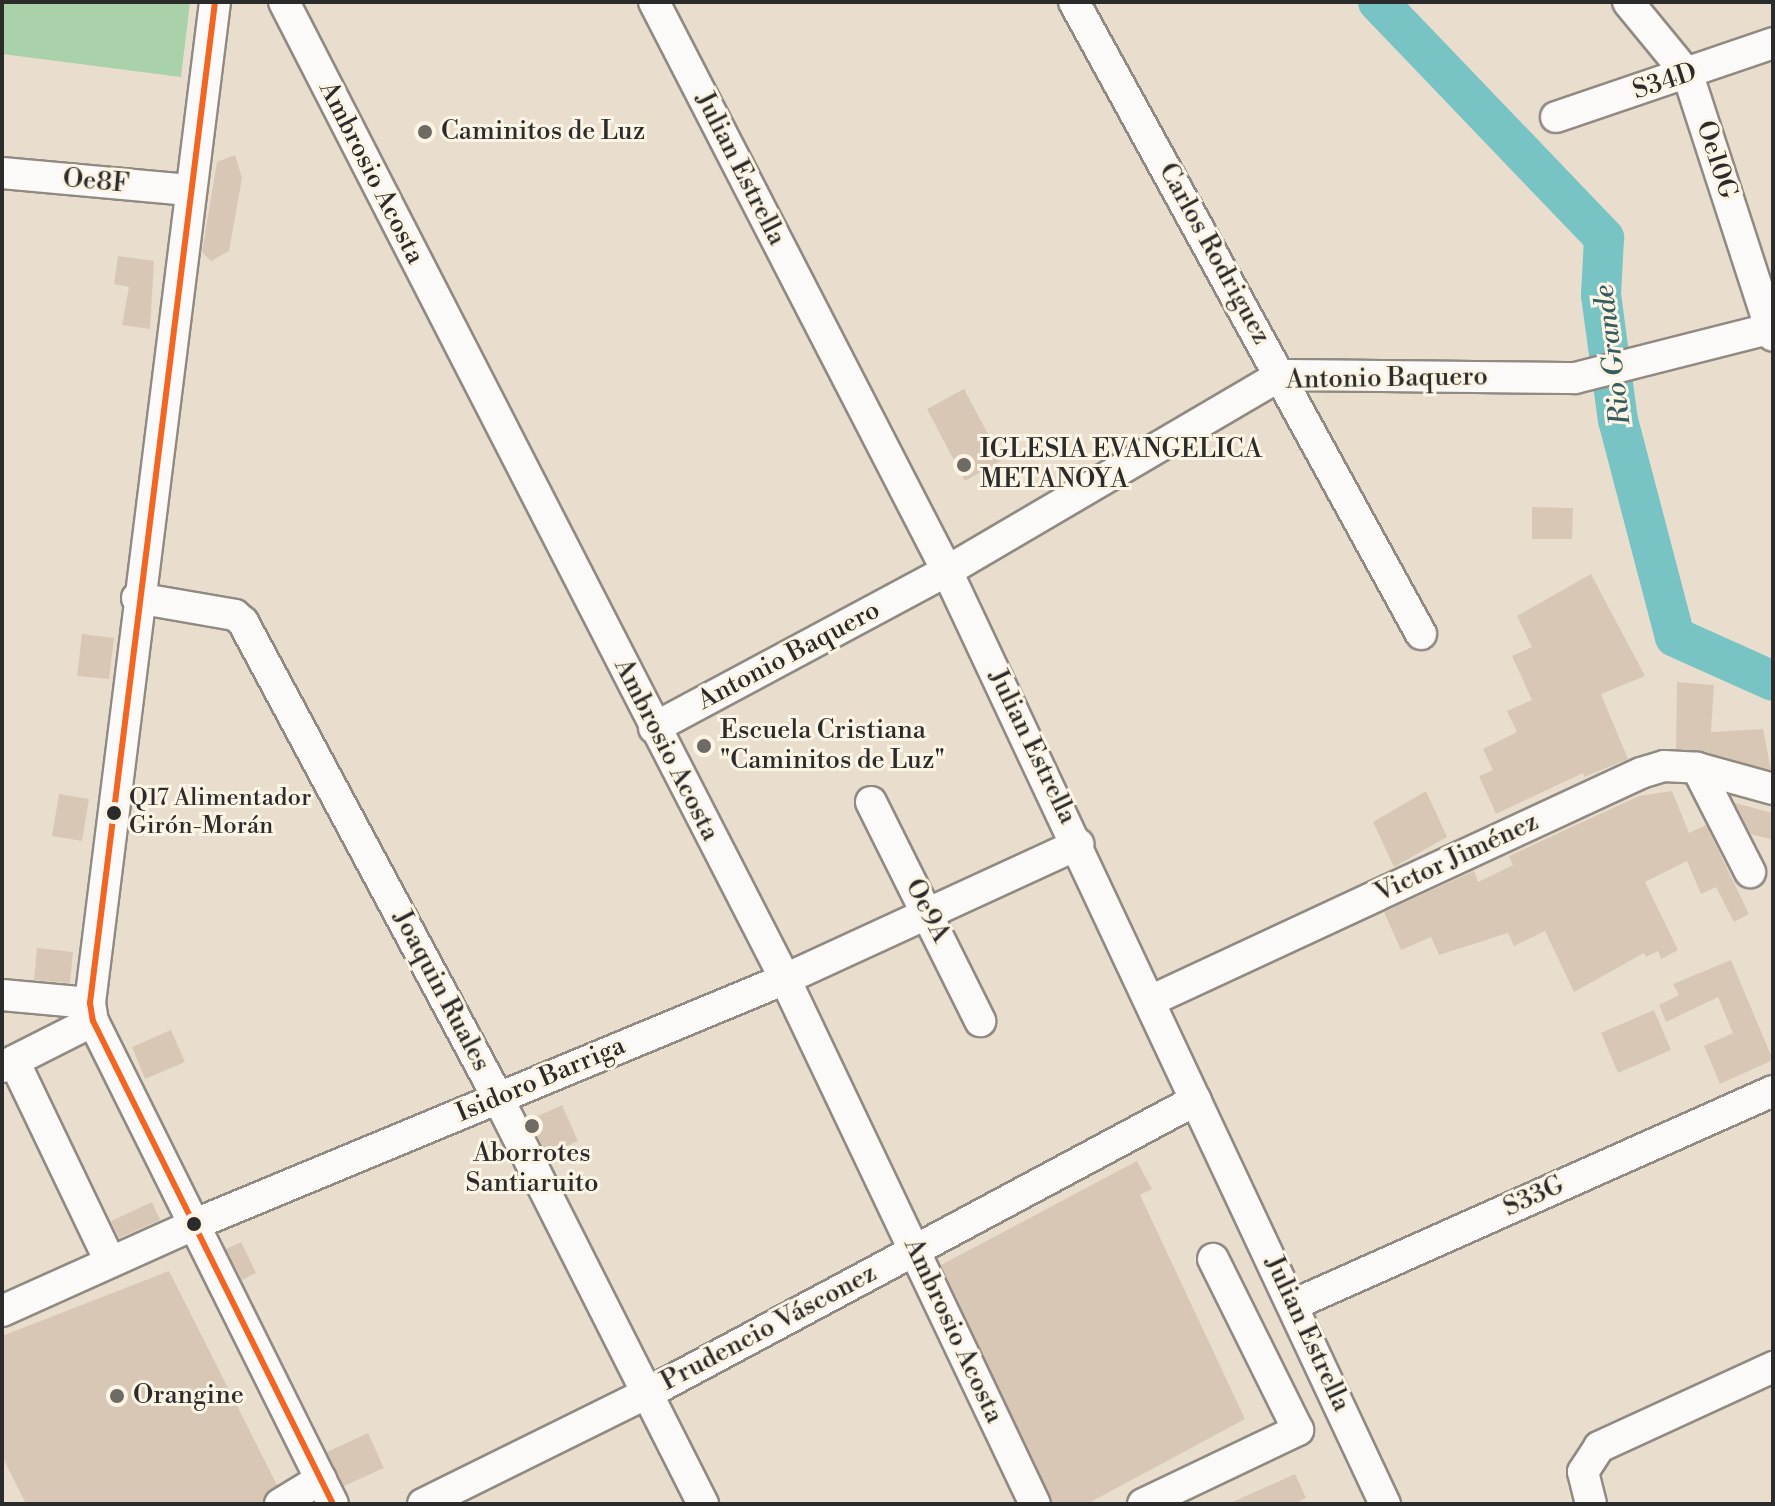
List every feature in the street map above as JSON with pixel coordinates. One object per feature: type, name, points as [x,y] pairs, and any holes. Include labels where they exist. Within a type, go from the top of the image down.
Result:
[{"type":"street","points":[[215,2],[137,598],[92,1012],[193,1225],[327,1492],[280,1504]]},
{"type":"street","name":"Ambrosio Acosta","points":[[284,2],[785,979],[1035,1504]]},
{"type":"street","name":"Julian Estrella","points":[[654,2],[947,571],[1295,1304],[1385,1504]]},
{"type":"street","name":"Carlos Rodriguez","points":[[1074,2],[1421,634]]},
{"type":"street","name":"Oe10G","points":[[1628,2],[1688,75],[1772,331]]},
{"type":"street","name":"S34D","points":[[1556,117],[1688,75],[1773,43]]},
{"type":"street","name":"Oe8F","points":[[2,173],[190,190]]},
{"type":"street","name":"Antonio Baquero","points":[[654,728],[947,571],[1281,375],[1575,378],[1772,331]]},
{"type":"street","name":"Joaquin Ruales","points":[[137,598],[235,615],[243,622],[498,1098],[650,1392],[703,1504]]},
{"type":"street","name":"Victor Jiménez","points":[[1150,1001],[1641,773],[1664,766],[1697,768],[1773,789]]},
{"type":"street","points":[[1697,768],[1750,872]]},
{"type":"street","name":"Oe9A","points":[[871,802],[930,914],[980,1021]]},
{"type":"street","name":"Isidoro Barriga","points":[[2,1311],[193,1225],[785,979],[1078,844]]},
{"type":"street","points":[[2,995],[92,1012]]},
{"type":"street","points":[[92,1012],[8,1064],[110,1261]]},
{"type":"street","name":"S33G","points":[[1295,1304],[1773,1091]]},
{"type":"street","name":"Prudencio Vásconez","points":[[423,1504],[650,1392],[1196,1100]]},
{"type":"street","points":[[1213,1259],[1298,1430]]},
{"type":"street","points":[[1591,1504],[1583,1472],[1599,1447],[1773,1367]]},
{"type":"street","points":[[1143,1504],[1343,1410]]},
{"type":"green space","points":[[2,2],[190,2],[181,77],[2,54]]},
{"type":"building","points":[[235,155],[242,178],[229,251],[211,261],[202,252],[217,162]]},
{"type":"building","points":[[118,256],[154,261],[150,329],[122,325],[129,287],[114,284]]},
{"type":"building","points":[[964,389],[1002,460],[965,481],[927,409]]},
{"type":"building","points":[[1532,507],[1573,508],[1572,539],[1532,539]]},
{"type":"building","points":[[1591,574],[1645,676],[1601,694],[1628,759],[1584,777],[1583,773],[1496,814],[1479,776],[1493,770],[1483,749],[1517,732],[1507,711],[1532,700],[1512,656],[1532,647],[1517,616]]},
{"type":"building","points":[[82,634],[114,638],[109,679],[77,676]]},
{"type":"building","points":[[1677,682],[1714,685],[1711,732],[1763,729],[1771,770],[1676,749]]},
{"type":"building","points":[[1426,791],[1447,837],[1394,867],[1373,822]]},
{"type":"building","points":[[1672,791],[1689,833],[1706,825],[1749,914],[1734,922],[1716,887],[1701,894],[1687,861],[1645,882],[1678,950],[1661,959],[1658,951],[1646,957],[1644,953],[1574,992],[1545,931],[1514,946],[1508,933],[1439,955],[1431,937],[1401,950],[1384,912],[1474,871],[1478,882],[1513,865],[1509,856],[1639,796]]},
{"type":"building","points":[[59,794],[89,799],[82,841],[52,836]]},
{"type":"building","points":[[1735,803],[1773,813],[1773,840],[1751,834]]},
{"type":"building","points":[[37,948],[73,952],[70,983],[34,980]]},
{"type":"building","points":[[1731,960],[1773,1060],[1720,1084],[1704,1046],[1733,1033],[1718,997],[1666,1022],[1659,1005],[1679,995],[1673,984]]},
{"type":"building","points":[[1654,1010],[1671,1050],[1618,1073],[1601,1033]]},
{"type":"building","points":[[171,1030],[185,1062],[145,1079],[132,1047]]},
{"type":"building","points":[[562,1105],[578,1141],[547,1155],[529,1120]]},
{"type":"building","points":[[1137,1161],[1152,1189],[1140,1195],[1245,1419],[1087,1504],[1053,1504],[941,1265]]},
{"type":"building","points":[[152,1202],[160,1220],[119,1238],[111,1221]]},
{"type":"building","points":[[241,1242],[256,1273],[242,1280],[226,1249]]},
{"type":"building","name":"Orangine","points":[[169,1271],[277,1485],[261,1504],[26,1504],[2,1456],[2,1336]]},
{"type":"building","points":[[368,1433],[384,1468],[344,1486],[327,1452]]},
{"type":"building","points":[[1295,1474],[1306,1498],[1294,1504],[1228,1504]]},
{"type":"waterway","name":"Rio Grande","points":[[1378,2],[1604,238],[1601,295],[1618,420],[1675,637],[1773,681]]},
{"type":"transit line","name":"Q17","points":[[215,2],[90,1003],[93,1021],[333,1504]]},
{"type":"place","name":"Caminitos de Luz","points":[[425,132]]},
{"type":"place","name":"IGLESIA EVANGELICA METANOYA","points":[[964,465]]},
{"type":"place","name":"Escuela Cristiana \"Caminitos de Luz\"","points":[[704,746]]},
{"type":"place","name":"Q17 Alimentador Girón-Morán","points":[[114,813]]},
{"type":"place","name":"Aborrotes Santiaruito","points":[[532,1126]]},
{"type":"place","name":"Orangine","points":[[117,1396]]}]
